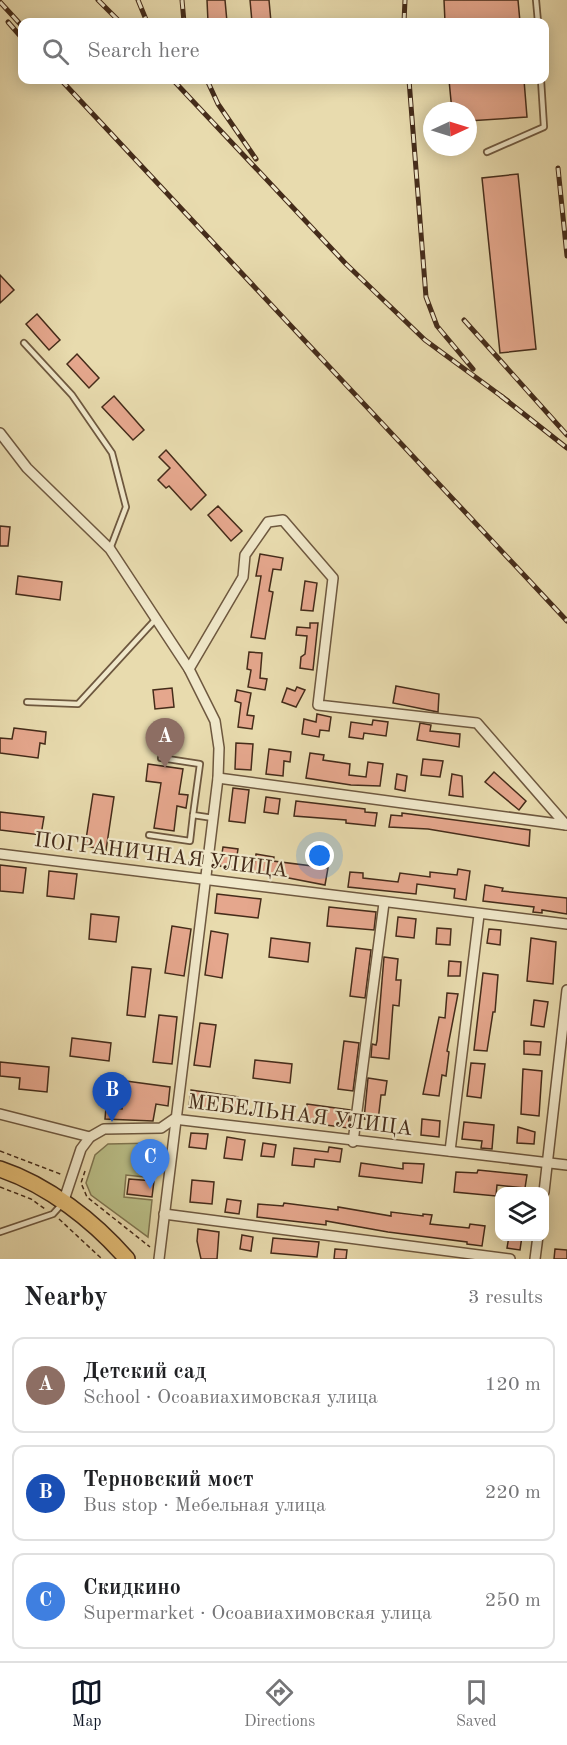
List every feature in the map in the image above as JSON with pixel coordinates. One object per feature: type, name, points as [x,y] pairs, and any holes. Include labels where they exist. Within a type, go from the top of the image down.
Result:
[{"type":"main road","points":[[0,1169],[58,1208],[86,1219],[127,1259]]},
{"type":"street","points":[[0,433],[27,468],[110,549],[189,669],[216,721],[219,747],[218,778],[174,1119],[159,1259]]},
{"type":"street","points":[[189,669],[243,578],[244,555],[268,522],[283,520],[333,578],[318,705],[477,723],[567,827]]},
{"type":"street","points":[[218,778],[567,827]]},
{"type":"street","name":"ПОГРАНИЧНАЯ УЛИЦА","points":[[0,854],[205,878],[479,915],[567,924]]},
{"type":"street","points":[[353,1142],[384,903]]},
{"type":"street","points":[[450,1151],[479,915]]},
{"type":"street","points":[[544,1187],[564,1044],[567,990]]},
{"type":"street","name":"МЕБЕЛЬНАЯ УЛИЦА","points":[[0,1114],[90,1137],[104,1130],[161,1128],[174,1119],[353,1142],[567,1165]]},
{"type":"street","points":[[58,1208],[81,1149],[90,1137]]},
{"type":"street","points":[[164,1214],[510,1259]]},
{"type":"street","points":[[535,1259],[537,1241]]},
{"type":"lane","points":[[536,0],[538,18]]},
{"type":"lane","points":[[487,152],[544,127],[541,84]]},
{"type":"lane","points":[[24,343],[72,395],[112,453],[126,507],[110,549]]},
{"type":"lane","points":[[27,702],[78,704],[155,620]]},
{"type":"lane","points":[[149,835],[190,841],[200,764],[161,758]]},
{"type":"lane","points":[[193,815],[213,818]]},
{"type":"lane","points":[[0,1232],[58,1208]]},
{"type":"path","points":[[0,1150],[64,1175]]},
{"type":"path","points":[[87,1163],[81,1183],[87,1197],[152,1249],[153,1238]]},
{"type":"path","points":[[0,1187],[58,1208],[102,1259]]},
{"type":"green space","points":[[157,1143],[154,1178],[126,1175],[124,1197],[152,1200],[148,1237],[91,1195],[86,1183],[95,1155],[108,1144]]},
{"type":"building","points":[[207,0],[225,0],[227,18],[208,18]]},
{"type":"building","points":[[250,0],[269,0],[271,18],[252,18]]},
{"type":"building","points":[[444,0],[518,0],[520,18],[445,18]]},
{"type":"building","points":[[449,84],[524,84],[527,117],[477,120],[477,102],[451,102]]},
{"type":"building","points":[[518,174],[536,349],[500,353],[482,178]]},
{"type":"building","points":[[0,275],[14,290],[0,303]]},
{"type":"building","points":[[37,314],[60,340],[49,350],[26,324]]},
{"type":"building","points":[[77,354],[99,378],[89,388],[67,364]]},
{"type":"building","points":[[114,396],[144,430],[133,440],[102,407]]},
{"type":"building","points":[[166,450],[206,495],[191,510],[169,486],[166,488],[158,480],[170,468],[159,457]]},
{"type":"building","points":[[218,506],[242,531],[231,541],[208,515]]},
{"type":"building","points":[[0,526],[10,527],[8,546],[0,546]]},
{"type":"building","points":[[260,554],[283,558],[281,570],[273,569],[269,591],[273,592],[265,639],[251,637],[261,576],[256,576]]},
{"type":"building","points":[[18,576],[62,582],[60,600],[16,594]]},
{"type":"building","points":[[305,581],[317,583],[313,611],[301,610]]},
{"type":"building","points":[[310,623],[318,623],[313,670],[300,668],[301,657],[305,654],[307,636],[296,635],[297,627],[310,628]]},
{"type":"building","points":[[249,652],[262,653],[260,678],[267,679],[265,690],[248,687],[251,670],[247,669]]},
{"type":"building","points":[[396,686],[439,694],[438,712],[393,703]]},
{"type":"building","points":[[297,687],[305,690],[296,707],[282,702],[287,688],[295,691]]},
{"type":"building","points":[[172,688],[174,707],[155,709],[153,690]]},
{"type":"building","points":[[237,690],[251,693],[247,715],[254,716],[252,729],[238,727],[241,703],[235,701]]},
{"type":"building","points":[[317,714],[331,717],[329,731],[320,730],[319,737],[302,734],[304,719],[316,722]]},
{"type":"building","points":[[373,720],[388,722],[386,736],[364,733],[363,739],[349,737],[351,722],[372,725]]},
{"type":"building","points":[[420,723],[431,725],[430,731],[460,734],[459,747],[417,740]]},
{"type":"building","points":[[14,728],[46,732],[45,744],[40,743],[38,758],[0,753],[0,738],[12,739]]},
{"type":"building","points":[[236,743],[253,744],[251,770],[235,769]]},
{"type":"building","points":[[269,749],[291,752],[290,762],[284,761],[283,776],[266,774]]},
{"type":"building","points":[[310,753],[324,755],[323,760],[350,764],[349,775],[366,777],[368,762],[383,764],[380,786],[351,785],[306,778]]},
{"type":"building","points":[[423,759],[443,761],[440,777],[421,775]]},
{"type":"building","points":[[148,764],[183,769],[179,794],[188,795],[186,808],[177,806],[174,831],[154,828],[161,783],[146,781]]},
{"type":"building","points":[[494,772],[526,801],[519,810],[485,782]]},
{"type":"building","points":[[397,774],[407,776],[405,791],[395,789]]},
{"type":"building","points":[[452,774],[462,776],[463,797],[449,795]]},
{"type":"building","points":[[233,788],[249,790],[245,823],[229,821]]},
{"type":"building","points":[[93,794],[114,797],[106,850],[85,846]]},
{"type":"building","points":[[266,797],[280,799],[278,814],[264,812]]},
{"type":"building","points":[[296,801],[365,809],[365,812],[377,813],[375,826],[346,823],[346,820],[294,816]]},
{"type":"building","points":[[0,812],[44,817],[41,835],[0,830]]},
{"type":"building","points":[[402,813],[530,830],[529,846],[428,829],[389,827],[391,815],[402,816]]},
{"type":"building","points":[[223,847],[238,849],[235,868],[220,866]]},
{"type":"building","points":[[256,854],[274,857],[273,861],[328,868],[325,885],[253,871]]},
{"type":"building","points":[[0,865],[26,868],[23,893],[0,891]]},
{"type":"building","points":[[458,869],[470,871],[466,900],[454,898],[455,889],[417,884],[416,894],[348,887],[350,872],[363,873],[363,878],[398,882],[400,873],[430,877],[430,872],[457,875]]},
{"type":"building","points":[[49,871],[77,874],[74,899],[47,896]]},
{"type":"building","points":[[485,885],[503,888],[502,891],[567,898],[567,914],[542,910],[542,913],[533,912],[534,907],[483,901]]},
{"type":"building","points":[[217,894],[261,899],[258,918],[215,913]]},
{"type":"building","points":[[329,907],[376,912],[374,930],[327,926]]},
{"type":"building","points":[[91,914],[119,917],[116,942],[89,939]]},
{"type":"building","points":[[398,917],[416,919],[414,938],[396,936]]},
{"type":"building","points":[[172,926],[191,929],[184,976],[165,973]]},
{"type":"building","points":[[437,928],[451,929],[450,945],[436,944]]},
{"type":"building","points":[[489,929],[501,930],[500,945],[487,943]]},
{"type":"building","points":[[211,931],[228,934],[222,978],[205,975]]},
{"type":"building","points":[[271,938],[310,943],[308,962],[269,957]]},
{"type":"building","points":[[531,938],[556,942],[553,984],[527,981]]},
{"type":"building","points":[[356,948],[371,950],[365,998],[350,996]]},
{"type":"building","points":[[384,957],[398,959],[396,980],[401,980],[399,1006],[393,1005],[389,1059],[371,1057],[372,1044],[376,1045],[377,1041]]},
{"type":"building","points":[[449,961],[461,962],[460,976],[448,976]]},
{"type":"building","points":[[132,967],[151,969],[145,1017],[127,1015]]},
{"type":"building","points":[[483,973],[498,975],[495,1012],[493,1012],[487,1051],[474,1050]]},
{"type":"building","points":[[447,993],[458,994],[447,1051],[449,1052],[446,1076],[442,1075],[439,1096],[423,1094],[439,1017],[445,1018]]},
{"type":"building","points":[[534,1000],[548,1002],[544,1027],[531,1025]]},
{"type":"building","points":[[159,1015],[177,1017],[172,1064],[153,1062]]},
{"type":"building","points":[[200,1023],[216,1025],[210,1067],[194,1065]]},
{"type":"building","points":[[72,1038],[111,1043],[109,1061],[70,1056]]},
{"type":"building","points":[[344,1041],[359,1043],[353,1091],[338,1089]]},
{"type":"building","points":[[524,1041],[541,1042],[540,1055],[524,1054]]},
{"type":"building","points":[[255,1060],[292,1064],[290,1083],[253,1078]]},
{"type":"building","points":[[0,1062],[49,1067],[47,1092],[19,1089],[20,1078],[0,1076]]},
{"type":"building","points":[[471,1063],[485,1064],[481,1098],[467,1096]]},
{"type":"building","points":[[523,1069],[542,1071],[539,1116],[521,1114]]},
{"type":"building","points":[[368,1078],[387,1081],[385,1095],[381,1095],[378,1121],[364,1119]]},
{"type":"building","points":[[126,1081],[170,1087],[168,1106],[156,1104],[153,1121],[105,1119],[106,1107],[122,1109]]},
{"type":"building","points":[[191,1090],[238,1097],[236,1113],[189,1106]]},
{"type":"building","points":[[307,1104],[350,1110],[348,1128],[304,1122]]},
{"type":"building","points":[[422,1119],[440,1121],[439,1137],[421,1135]]},
{"type":"building","points":[[464,1122],[494,1125],[492,1149],[481,1148],[482,1141],[462,1139]]},
{"type":"building","points":[[518,1127],[535,1132],[534,1144],[517,1143]]},
{"type":"building","points":[[191,1133],[208,1134],[206,1149],[189,1147]]},
{"type":"building","points":[[227,1137],[245,1140],[242,1160],[224,1158]]},
{"type":"building","points":[[263,1143],[276,1145],[274,1157],[261,1156]]},
{"type":"building","points":[[329,1147],[342,1149],[340,1162],[315,1159],[314,1167],[292,1165],[294,1148],[328,1152]]},
{"type":"building","points":[[361,1163],[403,1169],[403,1163],[424,1164],[422,1183],[359,1176]]},
{"type":"building","points":[[478,1170],[527,1175],[525,1187],[497,1185],[495,1196],[454,1192],[456,1172],[477,1173]]},
{"type":"building","points":[[129,1179],[154,1181],[152,1197],[127,1194]]},
{"type":"building","points":[[192,1180],[214,1182],[212,1204],[190,1202]]},
{"type":"building","points":[[227,1199],[241,1201],[239,1214],[225,1212]]},
{"type":"building","points":[[284,1203],[338,1210],[338,1207],[391,1216],[391,1212],[432,1215],[430,1224],[469,1228],[470,1224],[485,1226],[482,1246],[326,1221],[326,1225],[257,1217],[258,1204],[283,1206]]},
{"type":"building","points":[[198,1229],[219,1232],[217,1259],[201,1259],[197,1241]]},
{"type":"building","points":[[242,1235],[253,1237],[251,1251],[240,1249]]},
{"type":"building","points":[[273,1238],[319,1242],[317,1257],[271,1253]]},
{"type":"building","points":[[508,1241],[521,1241],[520,1250],[507,1248]]},
{"type":"building","points":[[335,1249],[347,1250],[346,1259],[334,1259]]},
{"type":"building","points":[[555,1249],[567,1250],[567,1259],[554,1259]]},
{"type":"railway","points":[[98,0],[116,18]]},
{"type":"railway","points":[[138,0],[145,18]]},
{"type":"railway","points":[[182,0],[184,18]]},
{"type":"railway","points":[[404,18],[405,0]]},
{"type":"railway","points":[[0,2],[18,22]]},
{"type":"railway","points":[[8,22],[18,33]]},
{"type":"railway","points":[[65,84],[567,621]]},
{"type":"railway","points":[[177,84],[346,264],[425,340],[508,401]]},
{"type":"railway","points":[[209,84],[218,104],[256,159]]},
{"type":"railway","points":[[409,84],[426,297],[437,326],[473,369]]},
{"type":"railway","points":[[558,168],[567,256]]},
{"type":"railway","points":[[464,320],[567,435]]},
{"type":"railway","points":[[501,396],[567,448]]},
{"type":"place","name":"Детский сад","points":[[165,768]]},
{"type":"place","name":"Терновский мост","points":[[112,1122]]},
{"type":"place","name":"Скидкино","points":[[150,1189]]}]
